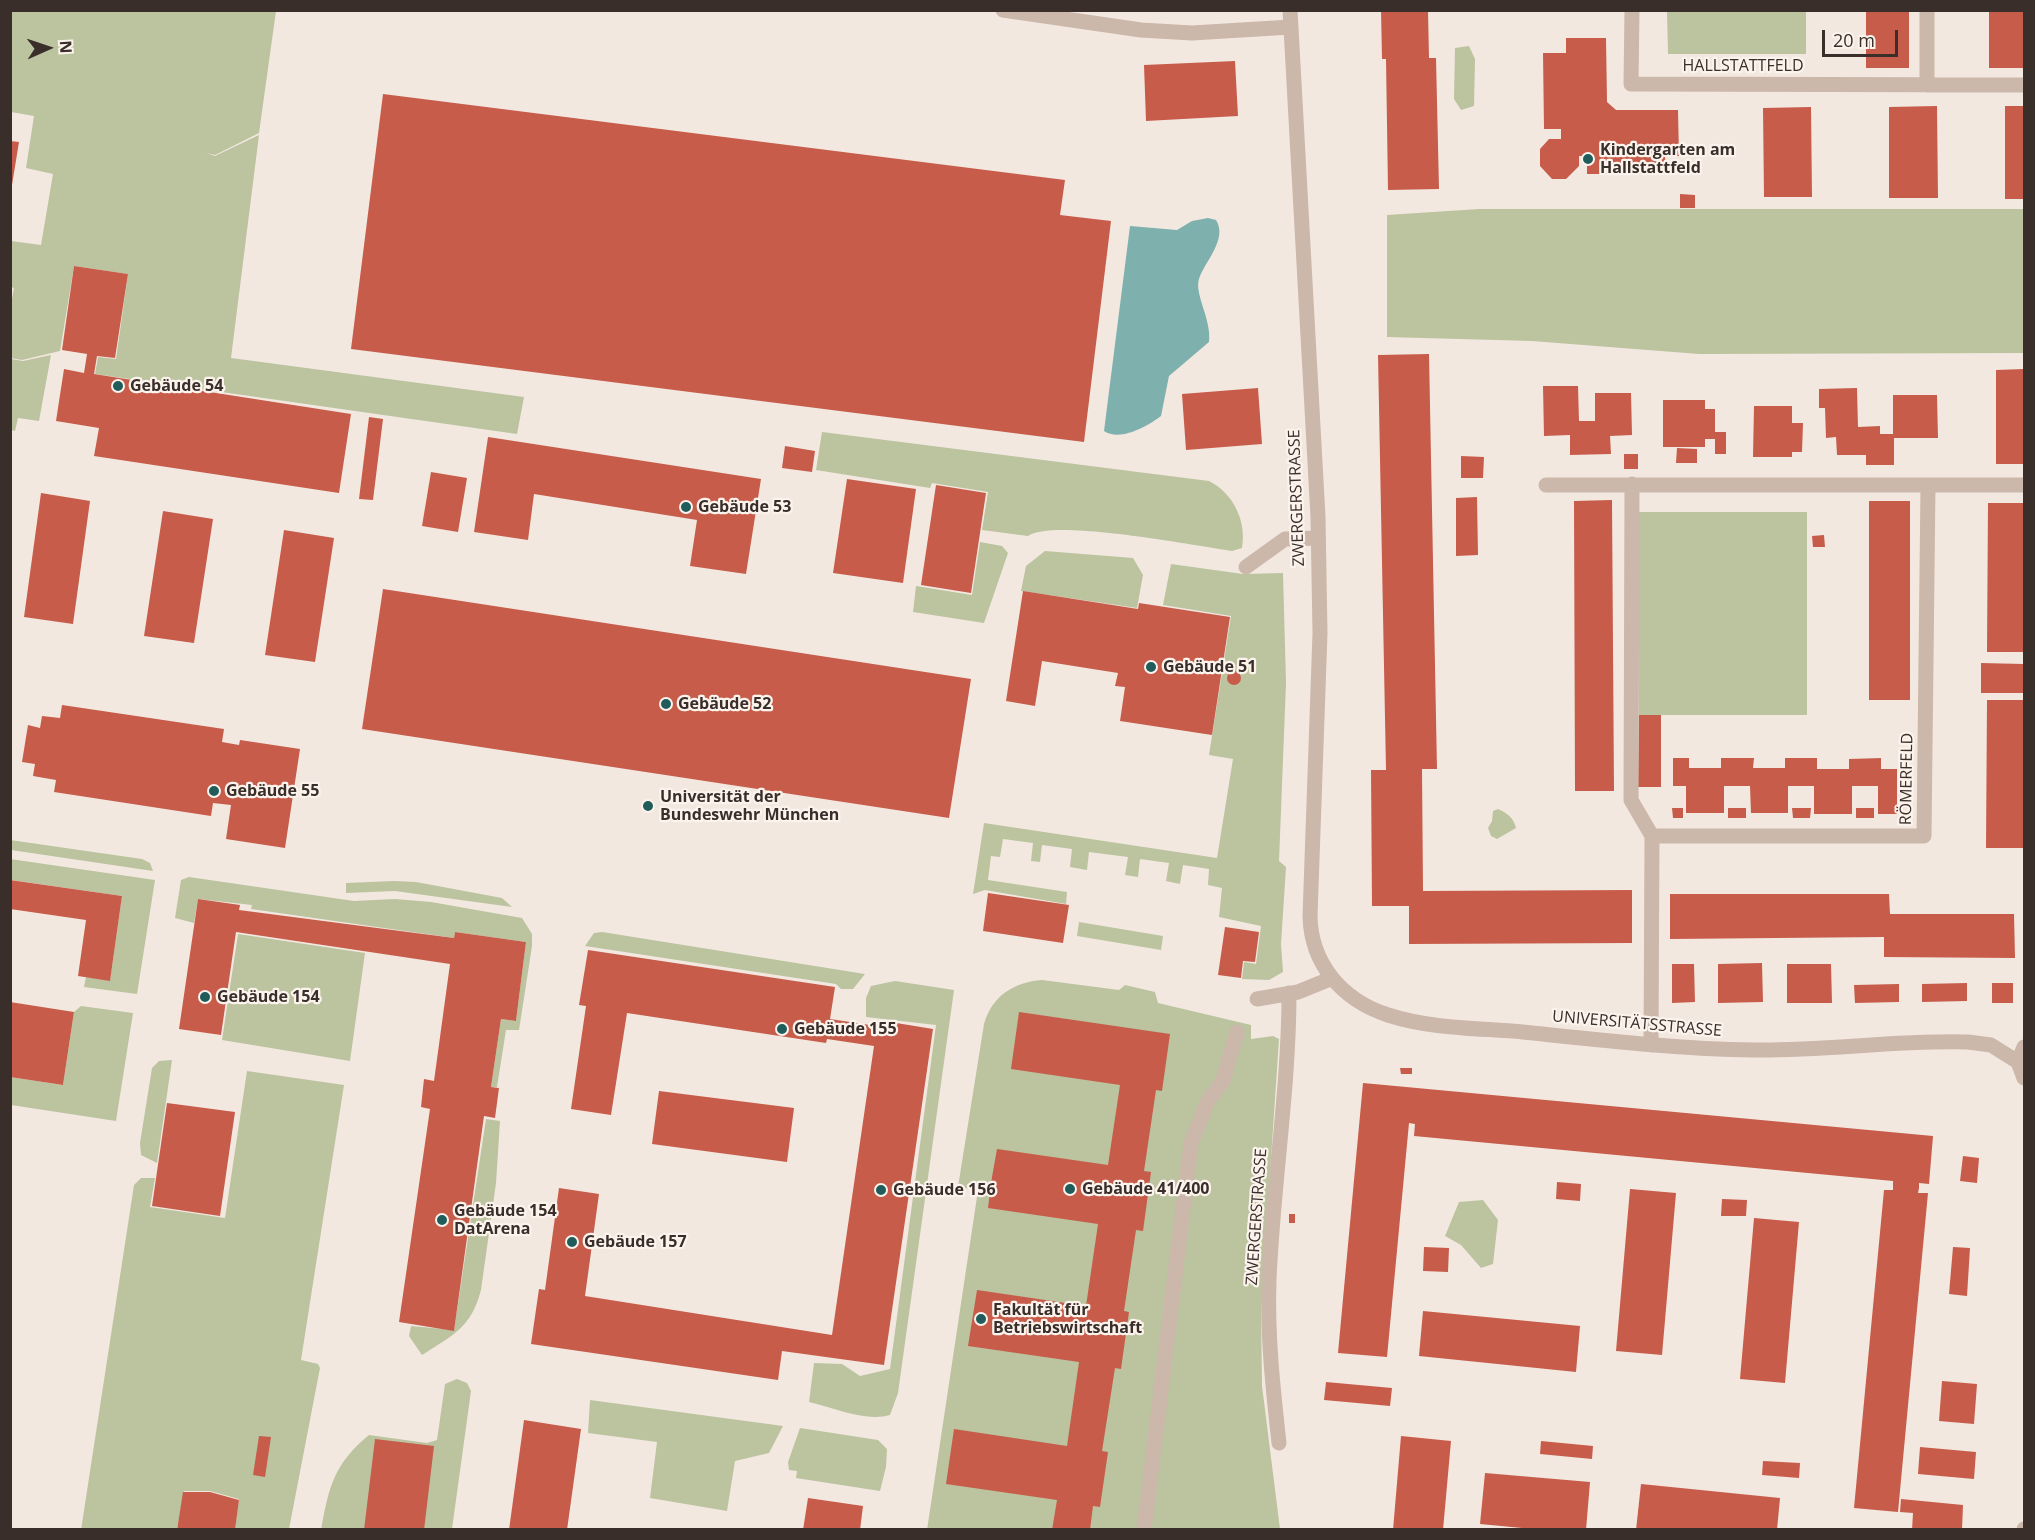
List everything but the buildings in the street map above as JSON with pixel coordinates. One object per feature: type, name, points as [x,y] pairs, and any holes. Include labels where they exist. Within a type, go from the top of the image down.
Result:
[{"type":"street","points":[[1003,10],[1109,17],[1141,30],[1192,33],[1291,27]]},
{"type":"street","name":"ZWERGERSTRASSE","points":[[1290,10],[1318,538],[1320,633],[1310,925],[1315,950],[1330,979]]},
{"type":"street","name":"HALLSTATTFELD","points":[[1632,10],[1631,84],[2025,85]]},
{"type":"street","points":[[1927,10],[1927,85]]},
{"type":"street","points":[[1632,484],[1631,800],[1652,836],[1651,1045]]},
{"type":"street","points":[[1546,485],[2025,485]]},
{"type":"street","name":"RÖMERFELD","points":[[1652,836],[1924,836],[1928,485]]},
{"type":"street","points":[[1246,567],[1285,539],[1318,538]]},
{"type":"street","points":[[1257,999],[1289,993],[1330,979]]},
{"type":"street","name":"UNIVERSITÄTSSTRASSE","points":[[1330,979],[1350,995],[1388,1015],[1434,1024],[1651,1045],[1756,1050],[1968,1042],[1991,1045],[2021,1060]]},
{"type":"street","name":"ZWERGERSTRASSE","points":[[1279,1443],[1272,1380],[1269,1281],[1289,1038],[1289,993]]},
{"type":"street","points":[[1144,1530],[1191,1143],[1208,1101],[1223,1081],[1237,1032]]},
{"type":"street","points":[[2025,1047],[2021,1060],[2025,1078]]},
{"type":"green space","points":[[11,11],[276,11],[259,133],[215,155],[206,153],[215,156],[259,135],[231,358],[524,397],[517,434],[95,374],[98,357],[116,359],[128,274],[74,266],[60,351],[22,360],[11,358],[10,309],[14,288],[11,287],[11,241],[41,245],[53,174],[26,168],[34,116],[11,112]]},
{"type":"green space","points":[[1667,11],[1806,11],[1806,54],[1668,54]]},
{"type":"green space","points":[[1469,46],[1475,59],[1474,106],[1461,110],[1454,99],[1455,48]]},
{"type":"green space","points":[[1479,209],[2024,209],[2024,353],[1699,354],[1532,341],[1387,337],[1387,215]]},
{"type":"green space","points":[[51,355],[39,421],[18,418],[15,431],[11,430],[11,359],[23,361]]},
{"type":"green space","points":[[822,432],[1209,481],[1225,493],[1236,509],[1242,528],[1242,548],[1232,551],[1094,532],[1042,531],[1028,536],[982,530],[988,492],[932,483],[930,488],[816,470]]},
{"type":"green space","points":[[1639,512],[1807,512],[1807,715],[1639,715]]},
{"type":"green space","points":[[980,542],[1002,546],[1008,553],[984,623],[913,612],[916,586],[972,595]]},
{"type":"green space","points":[[1045,551],[1133,558],[1143,575],[1137,608],[1021,591],[1026,566]]},
{"type":"green space","points":[[1171,564],[1243,574],[1283,573],[1286,683],[1279,861],[1286,867],[1281,944],[1283,972],[1269,980],[1242,979],[1244,962],[1256,964],[1261,926],[1219,917],[1222,888],[1208,885],[1209,869],[1183,865],[1180,884],[1166,881],[1169,863],[1140,859],[1138,877],[1125,875],[1128,857],[1089,852],[1087,870],[1070,867],[1072,849],[1042,845],[1040,862],[1031,861],[1033,843],[1003,839],[1000,857],[991,856],[988,880],[1067,892],[1066,904],[985,890],[973,894],[984,823],[1217,858],[1233,759],[1209,755],[1231,616],[1163,605]]},
{"type":"green space","points":[[1498,809],[1510,816],[1516,828],[1497,839],[1491,836],[1488,828],[1492,821],[1493,811]]},
{"type":"green space","points":[[10,840],[142,859],[150,863],[153,871],[11,850]]},
{"type":"green space","points":[[10,859],[155,880],[137,994],[84,987],[86,977],[110,980],[122,896],[11,880]]},
{"type":"green space","points":[[189,877],[354,901],[395,899],[431,902],[522,918],[532,934],[532,946],[519,1030],[506,1030],[497,1087],[491,1087],[501,1019],[516,1021],[526,942],[455,932],[454,938],[251,909],[252,905],[198,899],[194,923],[175,918],[181,880]]},
{"type":"green space","points":[[416,882],[502,898],[512,907],[395,891],[346,893],[346,883]]},
{"type":"green space","points":[[1079,922],[1163,936],[1161,950],[1077,936]]},
{"type":"green space","points":[[602,932],[865,974],[853,989],[841,989],[836,984],[585,946],[594,933]]},
{"type":"green space","points":[[238,934],[365,953],[350,1061],[222,1040]]},
{"type":"green space","points":[[1042,980],[1119,990],[1125,985],[1155,992],[1158,1003],[1251,1025],[1251,1039],[1273,1036],[1279,1039],[1261,1308],[1262,1386],[1280,1529],[927,1530],[978,1190],[958,1187],[984,1024],[998,998],[1013,987]]},
{"type":"green space","points":[[895,981],[954,990],[898,1393],[890,1415],[871,1417],[809,1402],[814,1363],[842,1364],[860,1376],[890,1369],[936,1025],[866,1017],[866,998],[871,986]]},
{"type":"green space","points":[[81,1006],[133,1013],[116,1121],[11,1105],[10,1077],[63,1085],[74,1012]]},
{"type":"green space","points":[[172,1060],[157,1163],[141,1155],[140,1143],[152,1068],[159,1061]]},
{"type":"green space","points":[[247,1071],[344,1085],[301,1360],[318,1364],[320,1368],[289,1529],[235,1529],[239,1499],[210,1491],[184,1491],[177,1529],[81,1530],[134,1185],[141,1178],[155,1178],[150,1207],[225,1218]]},
{"type":"green space","points":[[486,1119],[500,1121],[496,1183],[481,1290],[477,1303],[466,1322],[452,1336],[422,1355],[409,1336],[411,1326],[454,1330]]},
{"type":"green space","points":[[1483,1200],[1498,1220],[1493,1264],[1481,1268],[1461,1245],[1445,1236],[1459,1202]]},
{"type":"green space","points":[[457,1379],[467,1383],[471,1391],[452,1529],[321,1530],[330,1488],[341,1466],[357,1446],[369,1435],[427,1443],[437,1440],[445,1384]]},
{"type":"green space","points":[[590,1400],[783,1426],[769,1453],[735,1461],[727,1511],[650,1498],[657,1442],[588,1433]]},
{"type":"green space","points":[[800,1428],[878,1440],[887,1449],[886,1467],[880,1491],[796,1478],[797,1471],[789,1470],[788,1462]]},
{"type":"water","points":[[1208,218],[1216,220],[1219,227],[1217,242],[1198,285],[1208,325],[1209,342],[1169,376],[1161,416],[1126,434],[1118,435],[1104,431],[1130,226],[1177,230],[1192,221]]},
{"type":"place","name":"Kindergarten am Hallstattfeld","points":[[1588,159]]},
{"type":"place","name":"Gebäude 54","points":[[118,386]]},
{"type":"place","name":"Gebäude 53","points":[[686,507]]},
{"type":"place","name":"Gebäude 51","points":[[1151,667]]},
{"type":"place","name":"Gebäude 52","points":[[666,704]]},
{"type":"place","name":"Gebäude 55","points":[[214,791]]},
{"type":"place","name":"Universität der Bundeswehr München","points":[[648,806]]},
{"type":"place","name":"Gebäude 154","points":[[205,997]]},
{"type":"place","name":"Gebäude 155","points":[[782,1029]]},
{"type":"place","name":"Gebäude 41/400","points":[[1070,1189]]},
{"type":"place","name":"Gebäude 156","points":[[881,1190]]},
{"type":"place","name":"Gebäude 154 DatArena","points":[[442,1220]]},
{"type":"place","name":"Gebäude 157","points":[[572,1242]]},
{"type":"place","name":"Fakultät für Betriebswirtschaft","points":[[981,1319]]}]
